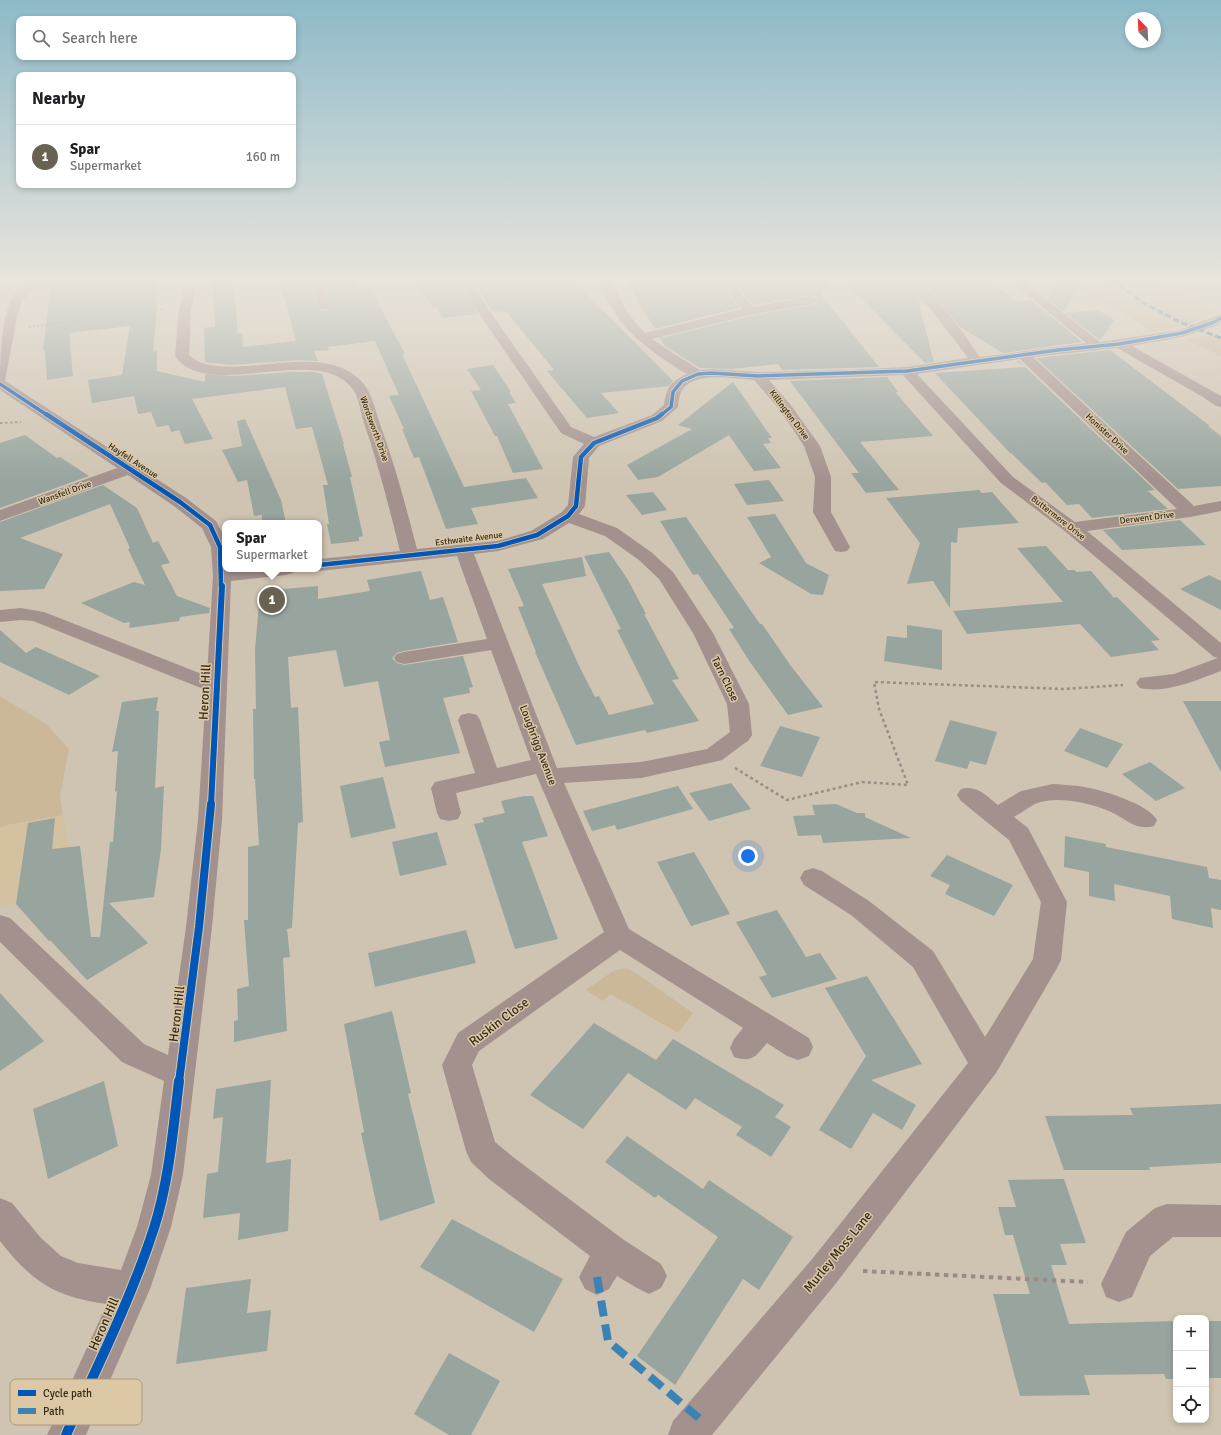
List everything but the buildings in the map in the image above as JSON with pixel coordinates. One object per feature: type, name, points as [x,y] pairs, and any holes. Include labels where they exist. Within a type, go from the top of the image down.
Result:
[{"type":"street","points":[[0,379],[4,347]]},
{"type":"street","name":"Wordsworth Drive","points":[[183,347],[182,356],[188,364],[219,372],[325,367],[346,374],[357,385],[386,462],[410,554]]},
{"type":"street","points":[[508,347],[566,430],[594,443]]},
{"type":"street","points":[[656,347],[698,374]]},
{"type":"street","points":[[967,347],[977,362]]},
{"type":"street","points":[[568,516],[576,506],[581,457],[594,443],[657,418],[671,407],[673,392],[682,381],[698,374],[712,373],[758,376],[906,371],[1089,347]]},
{"type":"street","points":[[1124,347],[1208,394],[1221,403]]},
{"type":"street","name":"Honister Drive","points":[[1023,355],[1190,512]]},
{"type":"street","name":"Buttermere Drive","points":[[906,371],[1007,480],[1072,528],[1221,653]]},
{"type":"street","name":"Killington Drive","points":[[758,376],[784,407],[812,446],[822,477],[822,512],[841,547]]},
{"type":"street","name":"Hayfell Avenue","points":[[0,384],[180,502],[210,525],[220,547],[222,576]]},
{"type":"street","name":"Wansfell Drive","points":[[0,516],[129,469]]},
{"type":"street","name":"Derwent Drive","points":[[1072,528],[1190,512],[1221,506]]},
{"type":"street","name":"Esthwaite Avenue","points":[[322,565],[410,554],[464,551],[498,546],[537,535],[568,516]]},
{"type":"street","name":"Tarn Close","points":[[449,813],[443,788],[488,776],[547,770],[641,770],[714,755],[741,735],[738,704],[703,633],[666,576],[645,556],[611,532],[568,516]]},
{"type":"street","name":"Loughrigg Avenue","points":[[464,551],[547,770],[619,936]]},
{"type":"street","points":[[222,576],[259,572]]},
{"type":"street","name":"Heron Hill","points":[[91,1379],[132,1289],[154,1227],[167,1175],[199,927],[209,827],[222,576]]},
{"type":"street","name":"Heron Hill","points":[[0,616],[21,614],[37,616],[216,687]]},
{"type":"street","points":[[404,658],[499,643]]},
{"type":"street","points":[[1147,683],[1176,680],[1221,664]]},
{"type":"street","points":[[469,720],[488,776]]},
{"type":"street","points":[[997,817],[1029,797],[1053,792],[1085,795],[1119,806],[1145,820]]},
{"type":"street","name":"Murley Moss Lane","points":[[687,1435],[825,1270],[985,1064],[1047,960],[1054,902],[1019,834],[969,795]]},
{"type":"street","points":[[813,878],[860,908],[923,959],[985,1064]]},
{"type":"street","points":[[0,925],[133,1053],[180,1075]]},
{"type":"street","points":[[619,936],[798,1046]]},
{"type":"street","name":"Ruskin Close","points":[[619,936],[468,1042],[457,1065],[482,1151],[605,1265],[649,1276]]},
{"type":"street","points":[[745,1048],[763,1025]]},
{"type":"street","name":"Heron Hill","points":[[0,1214],[24,1244],[50,1269],[76,1280],[108,1287],[132,1289]]},
{"type":"street","points":[[1119,1284],[1138,1244],[1167,1220],[1221,1221]]},
{"type":"street","name":"Heron Hill","points":[[66,1435],[71,1425]]},
{"type":"path","points":[[714,755],[787,800],[862,782],[908,785],[879,709],[874,682],[1064,689],[1147,683]]},
{"type":"path","points":[[825,1270],[1119,1284]]},
{"type":"shaded area","points":[[1201,347],[1221,347],[1221,356]]},
{"type":"shaded area","points":[[0,696],[46,724],[69,749],[60,796],[63,815],[6,825],[0,828]]},
{"type":"shaded area","points":[[63,815],[68,845],[57,895],[0,906],[0,828],[6,825]]},
{"type":"shaded area","points":[[626,968],[693,1013],[678,1033],[611,994],[603,1001],[586,990],[613,971]]},
{"type":"marked path","points":[[597,1277],[608,1341],[700,1419]]},
{"type":"cycle path","points":[[322,565],[498,546],[537,535],[568,516],[576,506],[581,457],[594,443],[657,418],[671,407],[673,392],[682,381],[698,374],[712,373],[758,376],[907,371],[1089,347]]},
{"type":"cycle path","points":[[0,384],[180,502],[210,525],[220,547],[222,576],[210,820],[199,927],[167,1175],[154,1227],[132,1289],[91,1379]]},
{"type":"cycle path","points":[[66,1435],[71,1425]]},
{"type":"place","name":"Spar","points":[[272,600]]}]
